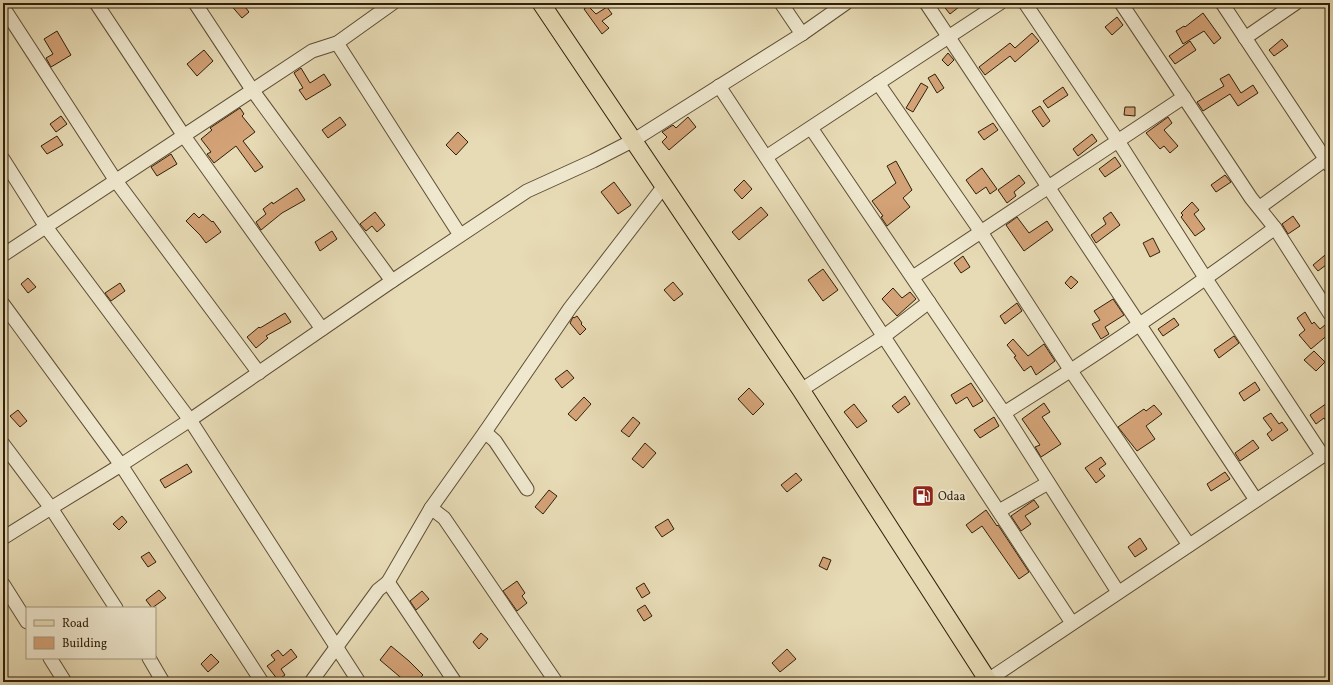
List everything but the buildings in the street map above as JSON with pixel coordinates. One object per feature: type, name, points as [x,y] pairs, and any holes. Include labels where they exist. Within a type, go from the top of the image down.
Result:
[{"type":"main road","points":[[541,3],[801,390],[988,681]]},
{"type":"street","points":[[96,3],[184,136],[322,329]]},
{"type":"street","points":[[195,3],[253,91],[392,281]]},
{"type":"street","points":[[3,255],[312,52],[337,43],[393,3]]},
{"type":"street","points":[[781,3],[802,34]]},
{"type":"street","points":[[3,538],[121,465],[190,420],[392,281],[527,191],[593,161],[634,140],[802,34],[846,3]]},
{"type":"street","points":[[926,3],[1256,500]]},
{"type":"street","points":[[766,157],[1000,3]]},
{"type":"street","points":[[988,681],[1118,592],[1327,453],[1206,279],[1118,141],[1025,3]]},
{"type":"street","points":[[1121,3],[1251,198],[1260,207],[1275,228],[1330,314]]},
{"type":"street","points":[[1222,3],[1328,162],[1260,207]]},
{"type":"street","points":[[1246,38],[1296,3]]},
{"type":"street","points":[[3,7],[116,181],[258,373]]},
{"type":"street","points":[[337,43],[460,235]]},
{"type":"street","points":[[878,83],[981,232],[1189,545]]},
{"type":"street","points":[[719,86],[1072,623]]},
{"type":"street","points":[[913,277],[1184,97]]},
{"type":"street","points":[[811,128],[1004,413],[1118,592]]},
{"type":"street","points":[[3,159],[46,227],[190,420],[359,682]]},
{"type":"street","points":[[311,682],[378,590],[388,582],[431,508],[570,308],[664,186]]},
{"type":"street","points":[[1004,413],[1072,371],[1206,279],[1275,228]]},
{"type":"street","points":[[801,390],[883,337],[929,302]]},
{"type":"street","points":[[3,304],[121,465],[262,682]]},
{"type":"street","points":[[485,432],[495,441],[527,489]]},
{"type":"street","points":[[3,444],[50,508],[115,607]]},
{"type":"street","points":[[999,511],[1048,483]]},
{"type":"street","points":[[431,508],[444,518],[556,682]]},
{"type":"street","points":[[388,582],[455,682]]},
{"type":"street","points":[[3,584],[26,620]]},
{"type":"street","points":[[51,659],[65,682]]},
{"type":"street","points":[[150,659],[163,682]]},
{"type":"place","name":"Odaa","points":[[923,496]]}]
